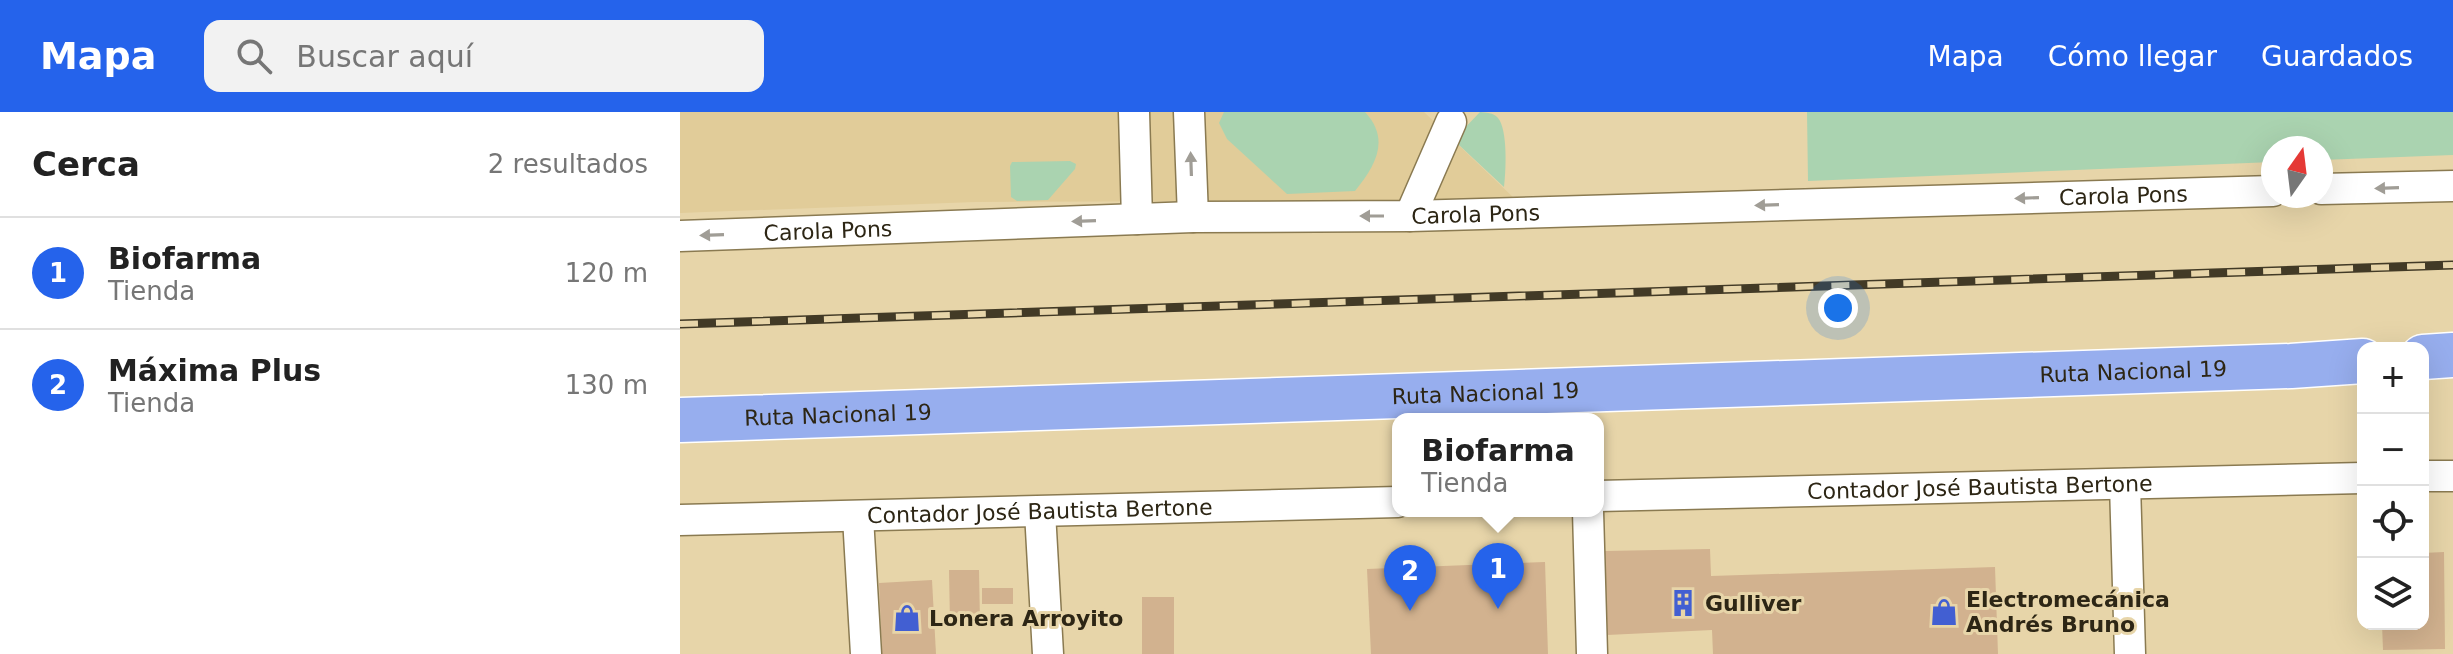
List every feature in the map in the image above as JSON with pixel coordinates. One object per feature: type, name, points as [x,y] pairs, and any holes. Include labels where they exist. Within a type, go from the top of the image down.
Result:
[{"type":"highway","points":[[2429,357],[2453,355]]},
{"type":"highway","name":"Ruta Nacional 19","points":[[680,420],[2357,364]]},
{"type":"highway","points":[[2429,368],[2453,368]]},
{"type":"street","points":[[1134,112],[1137,219]]},
{"type":"street","points":[[1189,112],[1193,217]]},
{"type":"street","points":[[1410,216],[1451,122]]},
{"type":"street","points":[[2333,189],[2453,186]]},
{"type":"street","name":"Carola Pons","points":[[680,236],[1193,217],[1410,216],[2261,191]]},
{"type":"street","points":[[2429,476],[2453,476]]},
{"type":"street","name":"Contador José Bautista Bertone","points":[[1604,496],[2357,478]]},
{"type":"street","points":[[2125,484],[2130,654]]},
{"type":"street","name":"Contador José Bautista Bertone","points":[[680,520],[1392,502]]},
{"type":"street","points":[[1040,512],[1048,654]]},
{"type":"street","points":[[858,517],[866,654]]},
{"type":"street","points":[[1588,517],[1592,654]]},
{"type":"shaded area","points":[[680,112],[1424,112],[1516,200],[975,202],[680,213]]},
{"type":"green space","points":[[1224,112],[1365,112],[1377,133],[1377,153],[1369,172],[1355,191],[1287,194],[1227,139],[1219,123]]},
{"type":"green space","points":[[1480,112],[1494,115],[1501,124],[1506,151],[1504,187],[1459,145],[1460,133]]},
{"type":"green space","points":[[1807,112],[2453,112],[2453,155],[2333,160],[2333,136],[2261,136],[2261,162],[1808,181]]},
{"type":"green space","points":[[1070,161],[1076,164],[1075,169],[1048,200],[1017,201],[1011,197],[1012,162]]},
{"type":"building","points":[[1710,549],[1711,576],[1995,567],[1998,654],[1713,654],[1712,630],[1607,635],[1605,551]]},
{"type":"building","points":[[2444,552],[2445,649],[2383,650],[2382,630],[2429,630],[2429,553]]},
{"type":"building","points":[[1545,562],[1548,654],[1371,654],[1367,569]]},
{"type":"building","points":[[949,570],[979,570],[980,623],[950,623]]},
{"type":"building","name":"Lonera Arroyito","points":[[932,580],[936,654],[882,654],[879,583]]},
{"type":"building","points":[[982,588],[1013,588],[1013,604],[982,604]]},
{"type":"building","points":[[1142,597],[1174,597],[1174,654],[1142,654]]},
{"type":"railway","points":[[680,324],[2453,265]]},
{"type":"place","name":"Gulliver","points":[[1683,603]]},
{"type":"place","name":"Biofarma","points":[[1498,609]]},
{"type":"place","name":"Máxima Plus","points":[[1410,611]]},
{"type":"place","name":"Electromecánica Andrés Bruno","points":[[1944,612]]},
{"type":"place","name":"Lonera Arroyito","points":[[907,618]]}]
